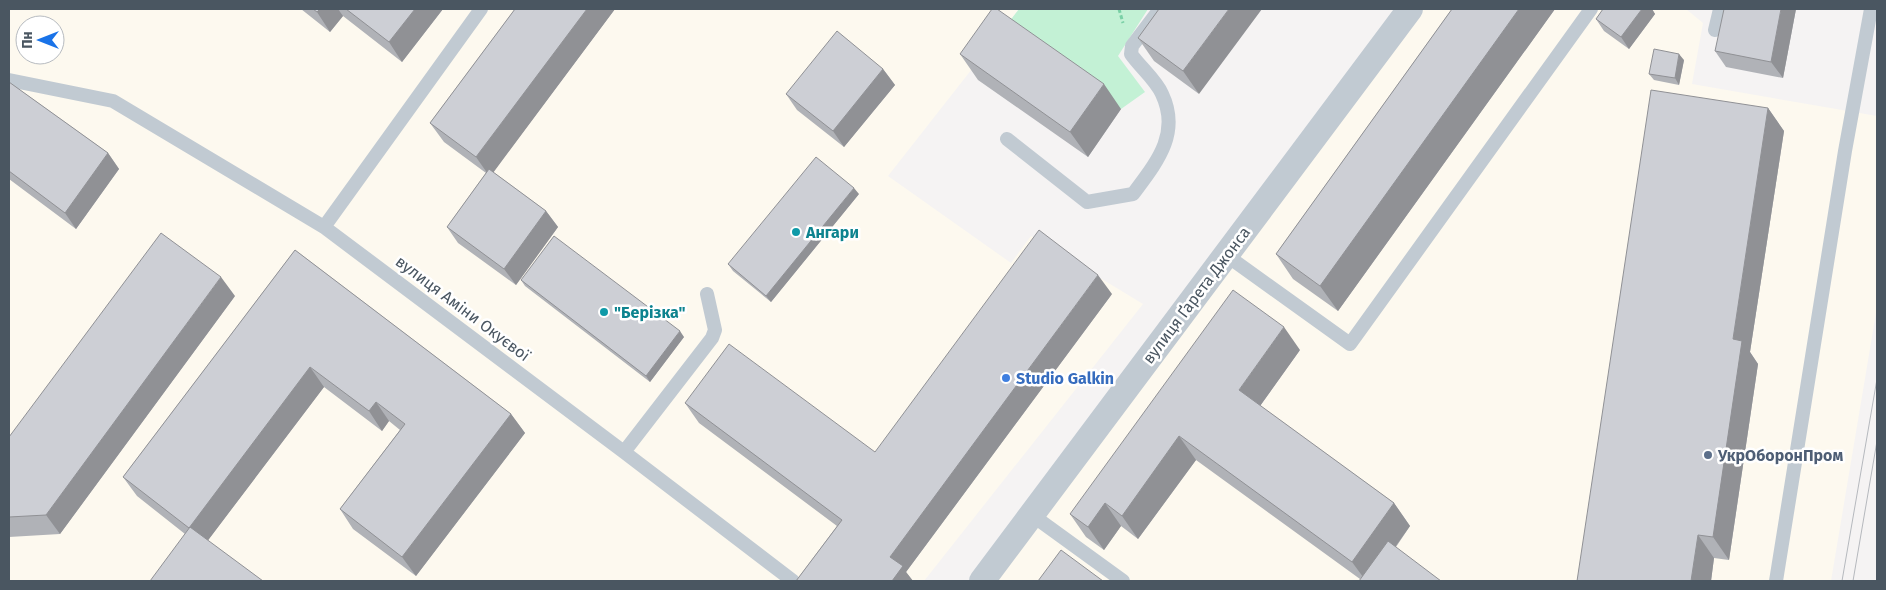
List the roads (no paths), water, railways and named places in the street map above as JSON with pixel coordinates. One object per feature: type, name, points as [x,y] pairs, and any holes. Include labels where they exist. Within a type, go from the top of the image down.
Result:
[{"type":"street","name":"вулиця Ґарета Джонса","points":[[982,581],[1410,9]]},
{"type":"lane","points":[[324,227],[480,9]]},
{"type":"lane","points":[[1007,139],[1087,202],[1133,194],[1160,157],[1171,121],[1162,93],[1132,54],[1132,46],[1160,9]]},
{"type":"lane","points":[[1226,255],[1350,344],[1591,9]]},
{"type":"lane","points":[[1715,30],[1720,9]]},
{"type":"lane","points":[[1776,581],[1845,151],[1871,9]]},
{"type":"lane","name":"вулиця Аміни Окуєвої","points":[[9,80],[113,101],[324,227],[624,452],[792,581]]},
{"type":"lane","points":[[624,452],[712,338],[715,330],[707,294]]},
{"type":"lane","points":[[1032,515],[1123,581]]},
{"type":"tram line","points":[[1842,581],[1877,379]]},
{"type":"tram line","points":[[1853,581],[1877,441]]},
{"type":"place","name":"Ангари","points":[[796,232]]},
{"type":"place","name":"\"Берізка\"","points":[[604,312]]},
{"type":"place","name":"Studio Galkin","points":[[1006,378]]},
{"type":"place","name":"УкрОборонПром","points":[[1708,455]]}]
